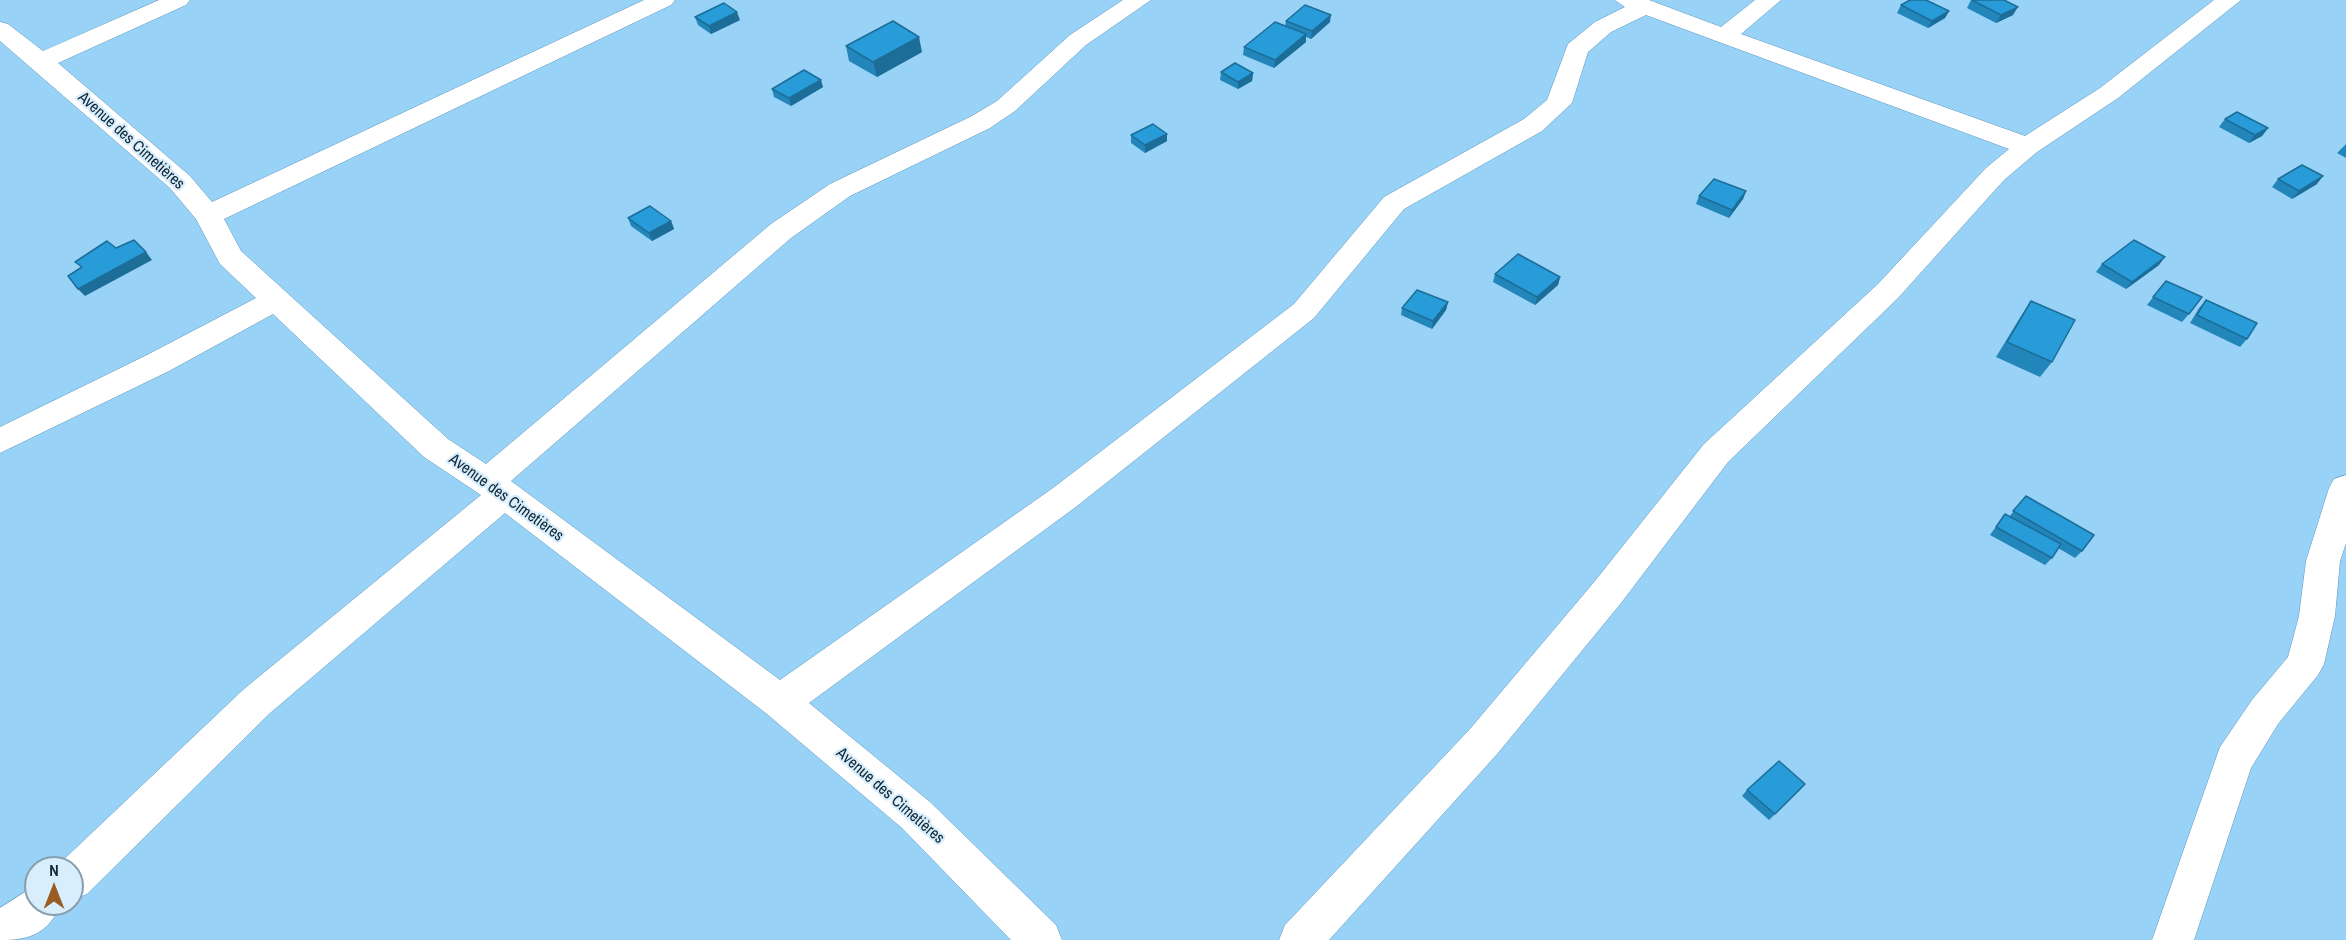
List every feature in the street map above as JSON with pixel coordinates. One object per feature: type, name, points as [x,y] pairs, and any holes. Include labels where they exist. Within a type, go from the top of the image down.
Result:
[{"type":"street","points":[[41,61],[178,0]]},
{"type":"street","points":[[208,215],[663,0]]},
{"type":"street","points":[[84,868],[257,701],[781,231],[840,190],[981,122],[1006,106],[1078,40],[1139,0]]},
{"type":"street","points":[[1724,36],[1769,0]]},
{"type":"street","points":[[1300,940],[1485,741],[1608,592],[1716,453],[1888,291],[1995,174],[2028,146],[2109,93],[2229,0]]},
{"type":"street","points":[[780,702],[1065,497],[1304,311],[1394,204],[1533,125],[1559,102],[1577,49],[1635,3],[1995,136],[2028,146]]},
{"type":"street","name":"Avenue des Cimetières","points":[[0,29],[41,61],[180,182],[208,215],[231,257],[436,448],[496,489],[780,702],[916,815],[1041,940]]},
{"type":"street","points":[[0,441],[158,363],[275,300]]},
{"type":"street","points":[[2173,940],[2234,760],[2265,712],[2305,664],[2317,616],[2323,561],[2346,488]]},
{"type":"street","points":[[0,934],[24,916]]},
{"type":"building","points":[[1910,0],[1926,0],[1949,11],[1932,21],[1901,5]]},
{"type":"building","points":[[1972,0],[2004,0],[2018,7],[2001,15]]},
{"type":"building","points":[[724,3],[737,12],[709,26],[695,17]]},
{"type":"building","points":[[1305,5],[1331,15],[1312,31],[1286,21]]},
{"type":"building","points":[[893,21],[919,37],[873,62],[846,46]]},
{"type":"building","points":[[1275,22],[1306,34],[1275,60],[1244,47]]},
{"type":"building","points":[[1235,63],[1253,73],[1238,82],[1221,72]]},
{"type":"building","points":[[804,70],[821,80],[789,98],[772,89]]},
{"type":"building","points":[[2237,112],[2268,128],[2255,135],[2225,119]]},
{"type":"building","points":[[1153,124],[1167,134],[1145,145],[1131,135]]},
{"type":"building","points":[[2302,165],[2323,176],[2299,191],[2278,179]]},
{"type":"building","points":[[1714,179],[1746,191],[1732,210],[1699,196]]},
{"type":"building","points":[[650,206],[671,221],[649,233],[628,218]]},
{"type":"building","points":[[134,240],[146,252],[78,289],[68,276],[82,267],[75,262],[107,241],[116,248]]},
{"type":"building","points":[[2134,240],[2165,257],[2132,282],[2102,264]]},
{"type":"building","points":[[1518,254],[1560,277],[1537,297],[1495,274]]},
{"type":"building","points":[[2166,281],[2202,297],[2189,314],[2153,297]]},
{"type":"building","points":[[1417,290],[1448,302],[1433,321],[1402,308]]},
{"type":"building","points":[[2206,300],[2257,323],[2247,339],[2197,315]]},
{"type":"building","points":[[2031,301],[2075,320],[2052,362],[2007,342]]},
{"type":"building","points":[[2026,496],[2094,535],[2082,551],[2013,511]]},
{"type":"building","points":[[2005,514],[2061,544],[2052,558],[1996,527]]},
{"type":"building","points":[[1779,761],[1805,784],[1775,814],[1747,790]]}]
